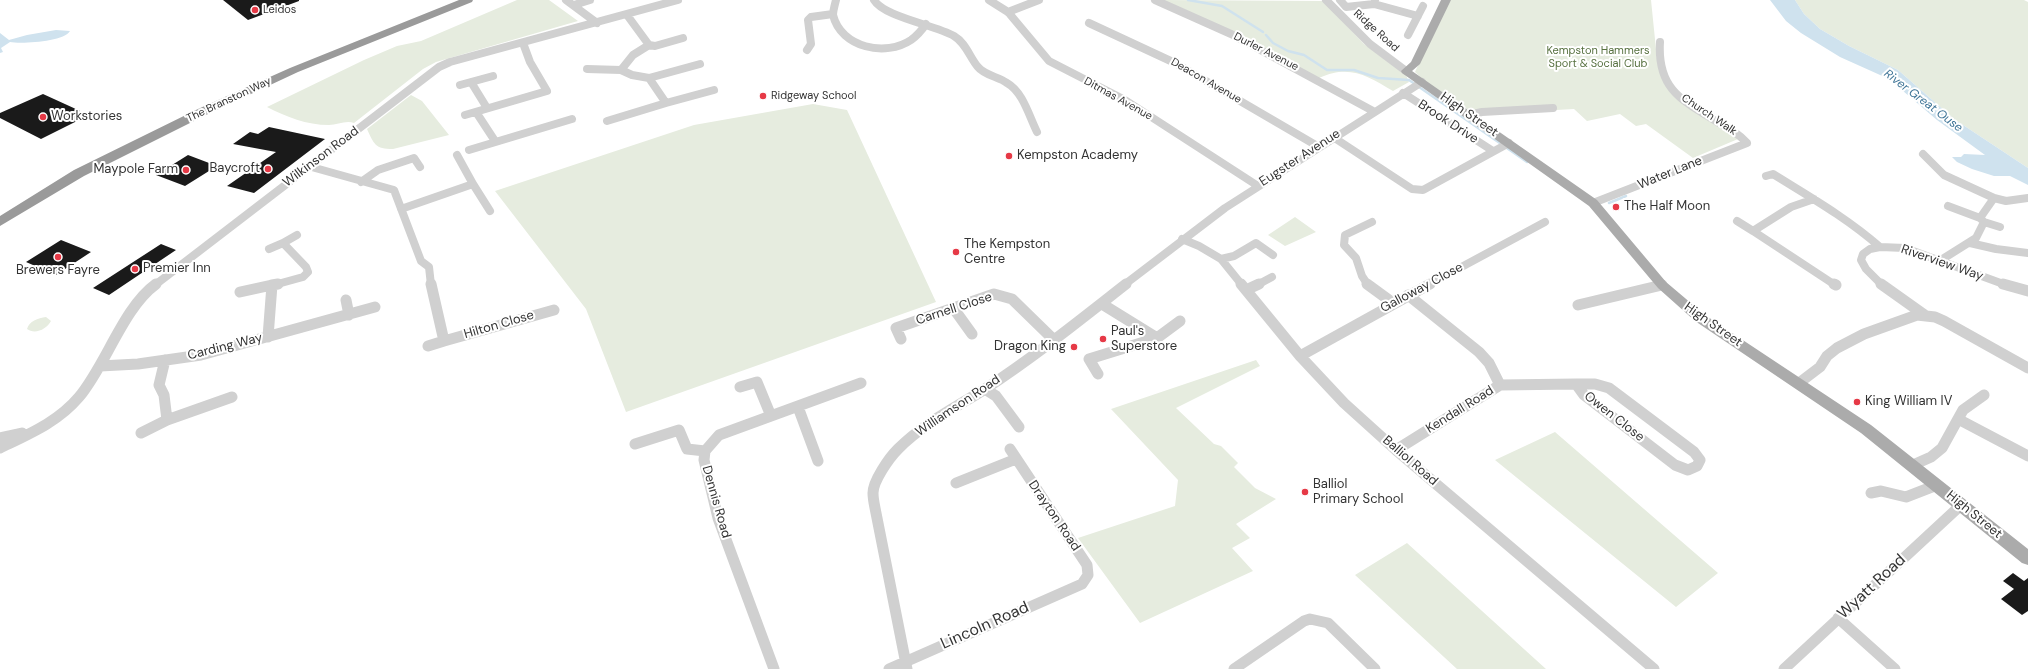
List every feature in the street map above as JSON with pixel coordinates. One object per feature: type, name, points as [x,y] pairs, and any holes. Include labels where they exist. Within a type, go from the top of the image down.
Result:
[{"type":"highway","name":"The Branston Way","points":[[0,222],[79,173],[196,115],[294,70],[468,0]]},
{"type":"main road","points":[[1414,80],[1415,64],[1446,0]]},
{"type":"main road","name":"High Street","points":[[1414,80],[1468,115],[1505,145],[1593,203],[1662,285],[1700,318],[1866,429],[2028,558]]},
{"type":"street","points":[[566,0],[596,23]]},
{"type":"street","points":[[574,5],[590,0]]},
{"type":"street","name":"Wilkinson Road","points":[[0,448],[39,428],[65,411],[80,395],[100,366],[129,316],[150,288],[438,67],[450,62],[678,0]]},
{"type":"street","points":[[836,0],[833,14],[843,35],[861,45],[873,48],[890,47],[910,41],[922,32],[926,24]]},
{"type":"street","points":[[874,0],[877,5],[888,11],[955,36],[971,54],[978,68],[1008,83],[1017,91],[1037,132]]},
{"type":"street","name":"Ditmas Avenue","points":[[989,0],[1008,12],[1039,51],[1049,61],[1125,100],[1258,186]]},
{"type":"street","points":[[1008,12],[1039,0]]},
{"type":"street","name":"Durler Avenue","points":[[1155,0],[1231,34],[1373,111]]},
{"type":"street","name":"Ridge Road","points":[[1326,0],[1370,44],[1414,80]]},
{"type":"street","points":[[1340,0],[1346,7],[1374,2],[1418,16]]},
{"type":"street","points":[[1408,35],[1423,6]]},
{"type":"street","points":[[807,50],[811,44],[807,24],[808,20],[811,16],[833,14]]},
{"type":"street","points":[[627,15],[649,45]]},
{"type":"street","name":"Deacon Avenue","points":[[1089,23],[1175,63],[1319,147]]},
{"type":"street","points":[[621,70],[630,57],[639,49],[649,45],[655,46],[684,38]]},
{"type":"street","name":"Church Walk","points":[[1660,42],[1659,53],[1666,81],[1684,100],[1740,135],[1747,143]]},
{"type":"street","points":[[465,115],[547,91],[530,62],[523,43]]},
{"type":"street","points":[[587,69],[610,71],[621,70],[632,75],[649,78],[700,64]]},
{"type":"street","points":[[460,85],[493,76]]},
{"type":"street","points":[[649,78],[666,103]]},
{"type":"street","name":"Eugster Avenue","points":[[1182,239],[1258,186],[1403,93],[1414,80]]},
{"type":"street","points":[[471,82],[487,108]]},
{"type":"street","points":[[607,121],[714,90]]},
{"type":"street","name":"Brook Drive","points":[[1403,93],[1493,151]]},
{"type":"street","points":[[1468,115],[1482,112],[1553,108]]},
{"type":"street","points":[[476,112],[495,141]]},
{"type":"street","points":[[469,150],[572,119]]},
{"type":"street","points":[[1333,137],[1412,189],[1423,190],[1505,145]]},
{"type":"street","name":"Water Lane","points":[[1593,203],[1747,143]]},
{"type":"street","points":[[1923,154],[1944,175],[1994,198],[2006,201],[2028,198]]},
{"type":"street","points":[[457,155],[490,211]]},
{"type":"street","points":[[361,182],[378,170],[414,158],[420,167]]},
{"type":"street","points":[[308,166],[394,190],[421,260],[429,267],[432,290],[444,341]]},
{"type":"street","points":[[1766,176],[1773,174],[1853,223],[1880,247]]},
{"type":"street","points":[[401,209],[473,184]]},
{"type":"street","points":[[1941,260],[1976,238],[1982,220],[1994,198]]},
{"type":"street","points":[[1753,231],[1792,208],[1814,199]]},
{"type":"street","points":[[1948,206],[2000,227]]},
{"type":"street","points":[[1737,221],[1836,285]]},
{"type":"street","points":[[1372,222],[1344,235],[1342,240],[1344,246],[1359,262],[1362,277],[1368,285],[1393,303]]},
{"type":"street","name":"Galloway Close","points":[[1300,356],[1393,303],[1545,222]]},
{"type":"street","points":[[269,249],[297,235]]},
{"type":"street","name":"Balliol Road","points":[[1182,239],[1199,246],[1221,259],[1300,356],[1344,403],[1396,450],[1654,669]]},
{"type":"street","name":"Williamson Road","points":[[906,665],[875,508],[874,492],[876,480],[897,450],[917,432],[947,411],[985,389],[1054,340],[1102,304],[1182,239]]},
{"type":"street","points":[[240,292],[303,278],[308,272],[306,267],[283,243]]},
{"type":"street","points":[[1221,259],[1234,256],[1256,243],[1273,255]]},
{"type":"street","points":[[1970,243],[1996,249],[2028,253]]},
{"type":"street","name":"Riverview Way","points":[[1926,316],[1916,306],[1871,276],[1864,268],[1861,260],[1863,254],[1880,247],[1905,248],[2004,284],[2028,291]]},
{"type":"street","points":[[1246,290],[1272,277]]},
{"type":"street","points":[[1578,305],[1588,298],[1662,285]]},
{"type":"street","points":[[268,337],[272,286]]},
{"type":"street","name":"Carnell Close","points":[[901,339],[896,328],[994,294],[1002,294],[1017,302],[1045,335],[1054,340]]},
{"type":"street","points":[[1408,295],[1479,352],[1489,363],[1500,385]]},
{"type":"street","points":[[346,300],[348,315]]},
{"type":"street","points":[[1102,304],[1157,338]]},
{"type":"street","name":"Carding Way","points":[[100,366],[201,355],[375,307]]},
{"type":"street","points":[[954,309],[972,334]]},
{"type":"street","name":"Hilton Close","points":[[428,346],[554,310]]},
{"type":"street","points":[[1799,383],[1820,367],[1827,356],[1837,348],[1864,334],[1917,315],[1944,320],[2028,368]]},
{"type":"street","points":[[1098,374],[1089,359],[1157,338],[1166,334],[1180,321]]},
{"type":"street","points":[[165,360],[159,385],[164,395],[167,420]]},
{"type":"street","points":[[740,387],[757,382],[771,416]]},
{"type":"street","name":"Dennis Road","points":[[774,669],[718,518],[704,460],[705,451],[719,435],[861,383]]},
{"type":"street","name":"Kendall Road","points":[[1396,450],[1500,385],[1576,384]]},
{"type":"street","name":"Owen Close","points":[[1576,384],[1595,384],[1609,388],[1694,452],[1700,460],[1697,466],[1688,470],[1675,465],[1584,395],[1576,384]]},
{"type":"street","points":[[985,389],[1000,401],[1019,428]]},
{"type":"street","points":[[1913,465],[1935,455],[1944,446],[1952,426],[1963,410],[1984,395]]},
{"type":"street","points":[[141,433],[167,420],[232,397]]},
{"type":"street","points":[[798,407],[818,461]]},
{"type":"street","points":[[1958,418],[2028,456]]},
{"type":"street","name":"Wilkinson Road","points":[[0,438],[39,428]]},
{"type":"street","points":[[635,444],[679,430],[684,444],[688,449],[705,451]]},
{"type":"street","name":"Drayton Road","points":[[956,483],[1013,454],[1087,565],[1088,575],[1082,584]]},
{"type":"street","points":[[1875,489],[1906,497],[1937,485]]},
{"type":"street","name":"Wyatt Road","points":[[1784,669],[1961,505]]},
{"type":"street","name":"Lincoln Road","points":[[889,669],[906,665],[1082,584]]},
{"type":"street","points":[[1838,618],[1895,669]]},
{"type":"street","points":[[1234,669],[1304,621],[1310,619],[1328,623],[1374,669]]},
{"type":"green space","points":[[517,0],[549,0],[578,21],[436,62],[423,69],[354,123],[348,122],[329,125],[312,124],[289,117],[267,107],[364,60],[397,46],[421,41]]},
{"type":"green space","points":[[1163,0],[1323,1],[1364,44],[1406,75],[1409,82],[1393,91],[1366,77],[1349,72],[1330,74],[1319,78]]},
{"type":"green space","name":"Kempston Hammers Sport & Social Club","points":[[1448,0],[1651,0],[1657,59],[1685,106],[1738,139],[1693,158],[1646,124],[1636,126],[1620,114],[1587,121],[1574,109],[1485,114],[1474,116],[1427,83],[1415,72]]},
{"type":"green space","points":[[1795,0],[2024,0],[2028,2],[2028,168],[1954,119],[1898,70],[1849,46],[1820,29],[1804,14]]},
{"type":"green space","points":[[411,95],[422,101],[449,135],[393,149],[379,147],[374,142],[367,129]]},
{"type":"green space","points":[[813,104],[847,110],[936,302],[626,412],[586,309],[495,191],[694,125]]},
{"type":"green space","points":[[1295,217],[1316,232],[1285,246],[1268,235]]},
{"type":"green space","points":[[46,317],[51,321],[44,329],[30,331],[27,329],[34,320]]},
{"type":"green space","points":[[1256,360],[1260,366],[1176,408],[1214,444],[1221,446],[1238,463],[1234,467],[1255,488],[1276,499],[1236,524],[1250,538],[1232,548],[1253,571],[1140,623],[1078,538],[1175,506],[1178,480],[1111,409]]},
{"type":"green space","points":[[1555,432],[1718,573],[1676,607],[1495,460]]},
{"type":"green space","points":[[1407,543],[1546,669],[1457,669],[1355,575]]},
{"type":"water","name":"River Great Ouse","points":[[1770,0],[1795,0],[1804,14],[1820,29],[1849,46],[1898,70],[1954,119],[2028,168],[2028,185],[2010,176],[1994,176],[1972,169],[1957,162],[1952,157],[1961,157],[1964,154],[1985,155],[1937,120],[1889,79],[1840,57],[1801,33],[1786,21]]},
{"type":"water","points":[[56,30],[70,31],[60,38],[51,40],[23,43],[10,42],[1,48],[3,52],[0,53],[0,33],[9,40]]},
{"type":"building","name":"Leidos","points":[[223,0],[299,0],[299,1],[248,20]]},
{"type":"building","name":"Workstories","points":[[43,94],[89,115],[41,139],[0,118],[0,113]]},
{"type":"building","name":"Baycroft","points":[[269,127],[325,139],[254,193],[227,186],[276,152],[233,144],[250,132],[258,134]]},
{"type":"building","name":"Maypole Farm","points":[[188,155],[217,166],[185,186],[156,175]]},
{"type":"building","name":"Brewers Fayre","points":[[61,240],[91,252],[56,275],[26,262]]},
{"type":"building","name":"Premier Inn","points":[[161,244],[176,250],[109,295],[93,288]]},
{"type":"building","points":[[2013,573],[2024,581],[2028,578],[2028,611],[2022,615],[2001,599],[2014,589],[2003,581]]},
{"type":"waterway","points":[[1188,0],[1222,6],[1263,32]]},
{"type":"waterway","points":[[1266,35],[1273,43],[1288,51],[1304,55],[1327,70],[1354,70],[1378,78],[1409,80],[1527,162]]},
{"type":"waterway","points":[[1609,203],[1626,196]]},
{"type":"place","name":"Leidos","points":[[255,10]]},
{"type":"place","name":"Ridgeway School","points":[[763,96]]},
{"type":"place","name":"Workstories","points":[[43,117]]},
{"type":"place","name":"Kempston Academy","points":[[1009,156]]},
{"type":"place","name":"Baycroft","points":[[268,169]]},
{"type":"place","name":"Maypole Farm","points":[[186,170]]},
{"type":"place","name":"The Half Moon","points":[[1616,207]]},
{"type":"place","name":"The Kempston Centre","points":[[956,252]]},
{"type":"place","name":"Brewers Fayre","points":[[58,257]]},
{"type":"place","name":"Premier Inn","points":[[135,269]]},
{"type":"place","name":"Paul's Superstore","points":[[1103,339]]},
{"type":"place","name":"Dragon King","points":[[1074,347]]},
{"type":"place","name":"King William IV","points":[[1857,402]]},
{"type":"place","name":"Balliol Primary School","points":[[1305,492]]}]
